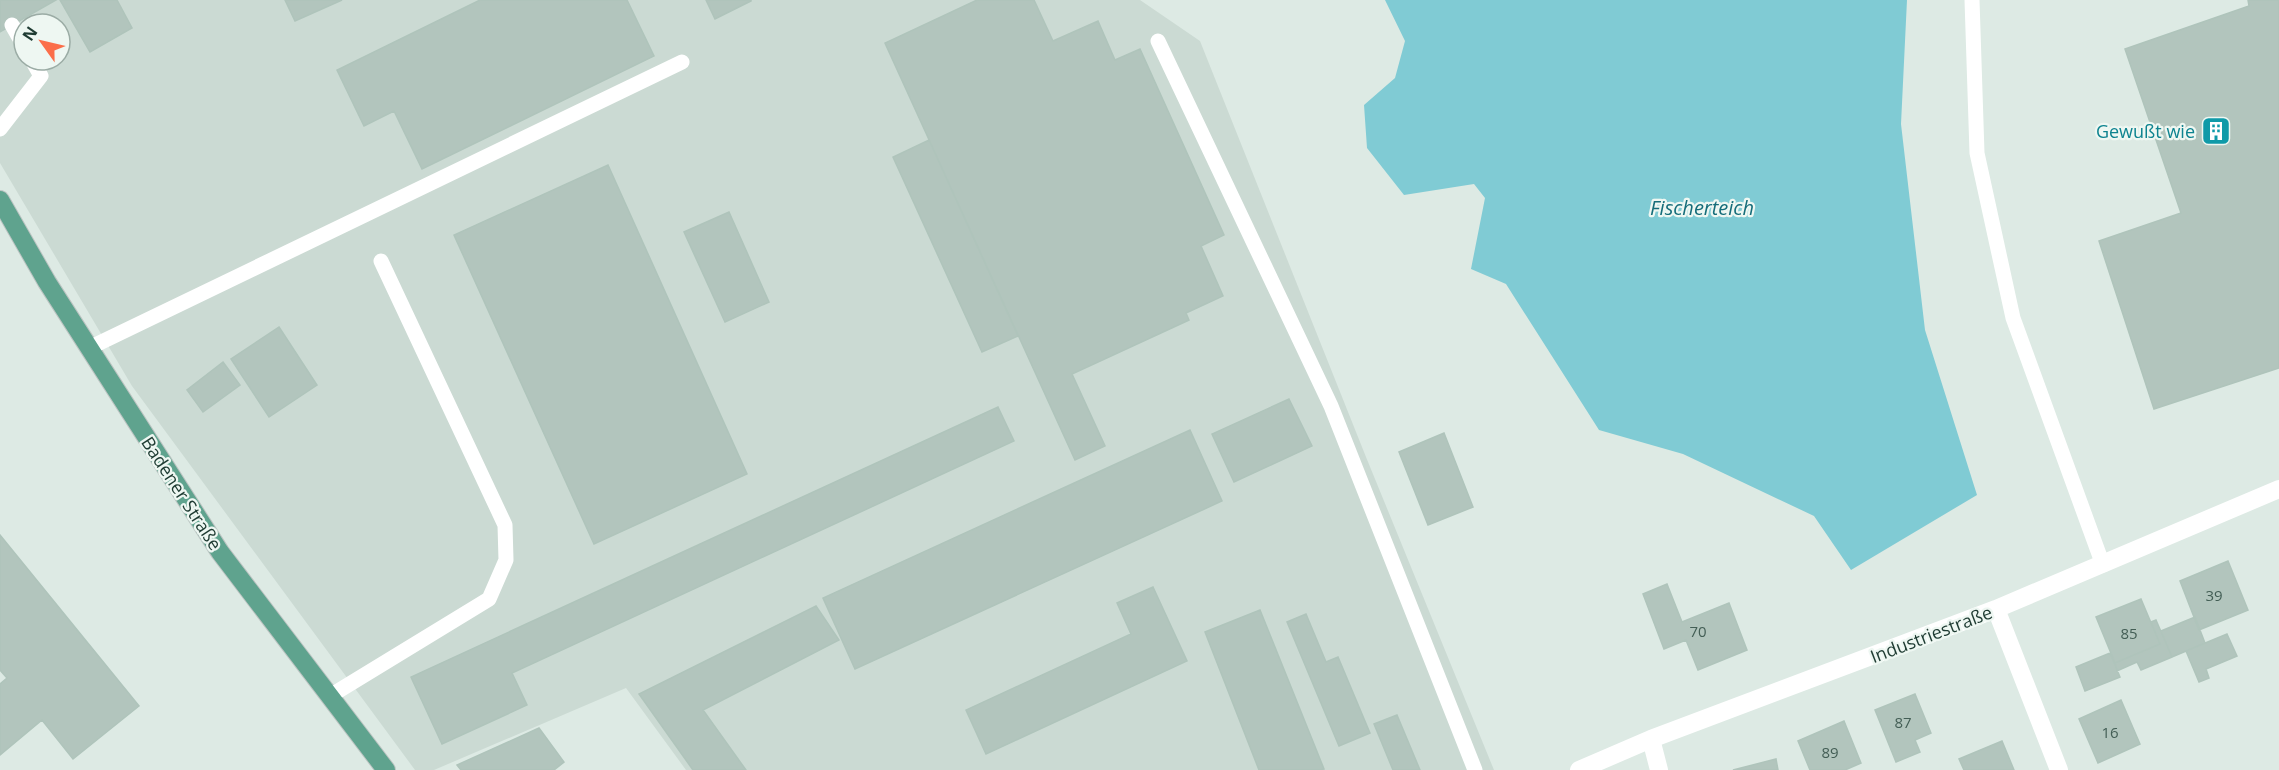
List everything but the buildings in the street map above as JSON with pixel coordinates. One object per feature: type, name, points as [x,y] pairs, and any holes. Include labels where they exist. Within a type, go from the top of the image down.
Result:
[{"type":"main road","name":"Badener Straße","points":[[0,200],[47,282],[220,552],[386,770]]},
{"type":"street","name":"Industriestraße","points":[[1579,770],[1651,739],[1996,609],[2103,566],[2279,489]]},
{"type":"street","points":[[1996,609],[2060,770]]},
{"type":"street","points":[[1651,739],[1659,770]]},
{"type":"lane","points":[[1972,0],[1977,153],[2013,318],[2103,566]]},
{"type":"lane","points":[[1158,41],[1331,406],[1474,770]]},
{"type":"lane","points":[[89,348],[682,63]]},
{"type":"lane","points":[[0,129],[41,76],[39,72]]},
{"type":"lane","points":[[330,696],[489,599],[506,560],[505,525],[381,261]]},
{"type":"shaded area","points":[[0,0],[1140,0],[1200,41],[1494,770],[686,770],[626,688],[434,770],[415,770],[132,386],[0,163]]},
{"type":"water","name":"Fischerteich","points":[[1385,0],[1907,0],[1901,124],[1925,330],[1977,495],[1851,570],[1814,516],[1683,454],[1599,430],[1506,284],[1471,269],[1485,198],[1474,184],[1404,195],[1367,148],[1364,105],[1395,78],[1405,41]]},
{"type":"place","name":"Gewußt wie","points":[[2216,131]]}]
